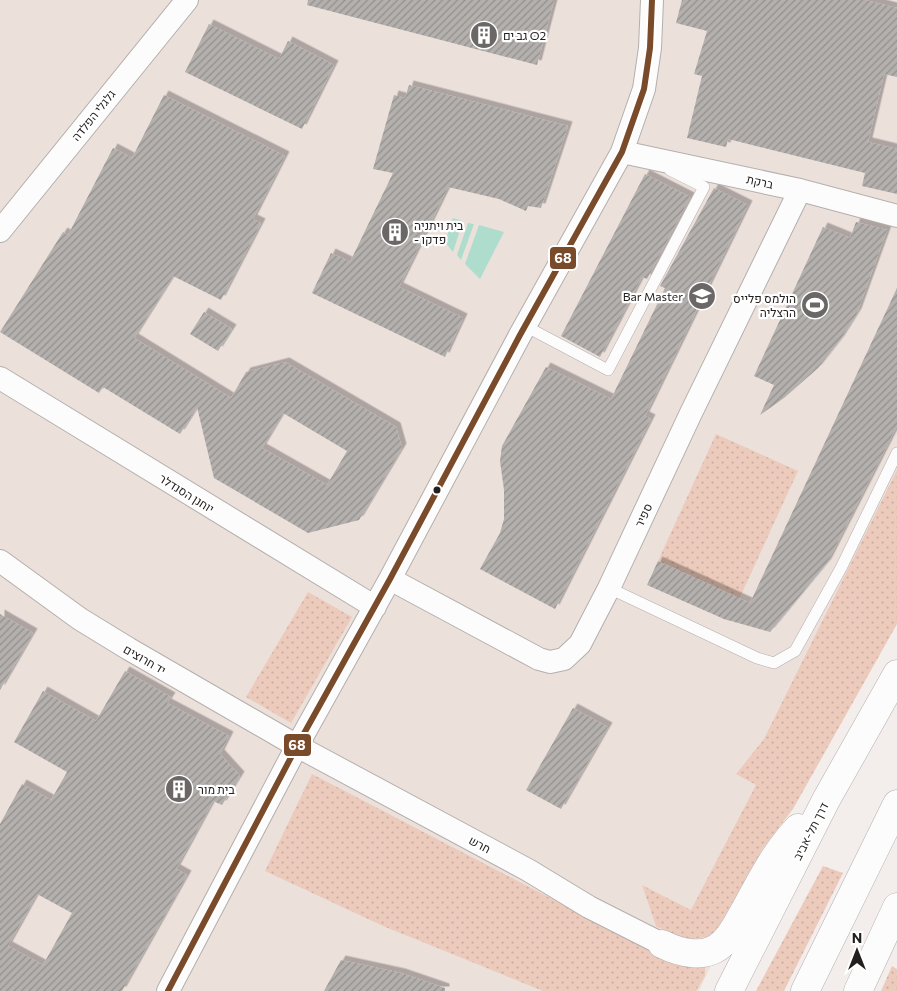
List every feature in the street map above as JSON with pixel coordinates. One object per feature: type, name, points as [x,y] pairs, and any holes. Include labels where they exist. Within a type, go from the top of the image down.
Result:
[{"type":"main road","name":"דרך תל-אביב","points":[[729,991],[826,800],[897,674]]},
{"type":"main road","points":[[662,944],[678,952],[692,954],[707,951],[722,944],[736,925],[772,862],[791,835],[826,800]]},
{"type":"main road","points":[[805,991],[897,804]]},
{"type":"main road","points":[[858,991],[897,906]]},
{"type":"street","name":"גלגלי הפלדה","points":[[0,231],[187,0]]},
{"type":"street","points":[[168,991],[297,746],[375,607],[525,326],[632,154],[650,48],[652,0]]},
{"type":"street","name":"ברקת","points":[[632,154],[800,190],[897,216]]},
{"type":"street","name":"ספיר","points":[[390,579],[539,659],[550,662],[564,659],[580,644],[609,588],[690,413],[800,190]]},
{"type":"street","name":"יוחנן הסנדלר","points":[[0,378],[375,607]]},
{"type":"street","name":"יד חרוצים","points":[[0,561],[80,619],[297,746]]},
{"type":"street","name":"חרש","points":[[297,746],[528,870],[590,907],[662,944]]},
{"type":"lane","points":[[525,326],[608,370],[704,187],[632,154]]},
{"type":"lane","points":[[609,588],[757,658],[774,663],[795,651],[841,568],[897,453]]},
{"type":"shaded area","points":[[0,0],[897,0],[897,562],[699,991],[0,991]]},
{"type":"shaded area","points":[[453,218],[463,221],[453,252],[445,242]]},
{"type":"shaded area","points":[[468,223],[474,224],[461,260],[457,255]]},
{"type":"shaded area","points":[[479,225],[504,232],[480,279],[465,264]]},
{"type":"shaded area","points":[[716,434],[798,471],[729,621],[721,618],[731,595],[658,561]]},
{"type":"shaded area","points":[[897,470],[897,624],[793,809],[763,848],[715,933],[706,937],[683,940],[656,926],[642,885],[691,910],[756,785],[736,774],[764,739]]},
{"type":"shaded area","points":[[308,592],[352,617],[291,723],[246,697]]},
{"type":"shaded area","points":[[312,774],[677,964],[696,967],[705,965],[705,976],[696,991],[543,991],[383,926],[265,871]]},
{"type":"shaded area","points":[[823,866],[843,873],[784,991],[756,991]]},
{"type":"shaded area","points":[[892,966],[897,969],[897,991],[881,991]]},
{"type":"building","name":"גב ים O2","points":[[308,0],[554,0],[537,65],[307,5]]},
{"type":"building","points":[[682,0],[865,0],[897,8],[897,77],[884,74],[868,142],[897,149],[897,194],[862,186],[865,173],[728,139],[726,147],[687,138],[702,76],[694,74],[707,31],[676,23]]},
{"type":"building","points":[[209,24],[279,59],[288,41],[334,65],[302,129],[185,72]]},
{"type":"building","name":"בית ויתניה - פדקו","points":[[409,85],[568,126],[541,208],[528,206],[526,211],[499,199],[448,187],[399,287],[463,318],[445,357],[312,293],[331,253],[350,262],[393,173],[373,169],[394,95],[405,98]]},
{"type":"building","points":[[164,95],[285,156],[253,219],[261,223],[221,300],[173,276],[134,338],[231,398],[246,372],[285,362],[396,427],[402,448],[359,520],[308,533],[214,478],[197,407],[180,434],[103,387],[99,393],[0,332],[63,232],[68,235],[113,148],[132,158]],"holes":[[[283,413],[347,451],[327,485],[262,448]]]},
{"type":"building","points":[[645,174],[690,197],[647,279],[642,277],[600,357],[561,336]]},
{"type":"building","points":[[714,188],[748,205],[645,416],[651,419],[555,609],[480,569],[500,533],[504,519],[504,490],[500,461],[502,446],[546,367],[611,399],[665,288],[660,286]]},
{"type":"building","points":[[856,222],[887,230],[857,313],[840,340],[818,368],[784,398],[760,415],[774,385],[754,376],[823,227],[850,238]]},
{"type":"building","points":[[897,288],[897,426],[827,563],[770,632],[724,619],[647,585],[658,561],[750,603]]},
{"type":"building","points":[[204,312],[232,329],[218,351],[190,334]]},
{"type":"building","points":[[0,614],[33,633],[0,690]]},
{"type":"building","points":[[125,671],[171,697],[167,703],[229,736],[220,754],[240,776],[222,805],[213,801],[176,869],[187,875],[122,991],[0,991],[0,824],[22,784],[51,800],[67,772],[14,742],[43,691],[96,721]],"holes":[[[37,894],[72,913],[43,965],[8,946]]]},
{"type":"building","points":[[573,708],[608,727],[561,809],[526,790]]},
{"type":"building","points":[[341,960],[401,973],[445,988],[445,991],[324,991]]},
{"type":"transit line","name":"68","points":[[168,991],[297,746],[390,579],[520,335],[622,152],[644,89],[650,48],[652,0]]},
{"type":"place","name":"גב ים O2","points":[[484,35]]},
{"type":"place","name":"בית ויתניה - פדקו","points":[[395,232]]},
{"type":"place","name":"Bar Master","points":[[702,296]]},
{"type":"place","name":"הולמס פלייס הרצליה","points":[[815,305]]},
{"type":"place","name":"בית מור","points":[[179,789]]}]
